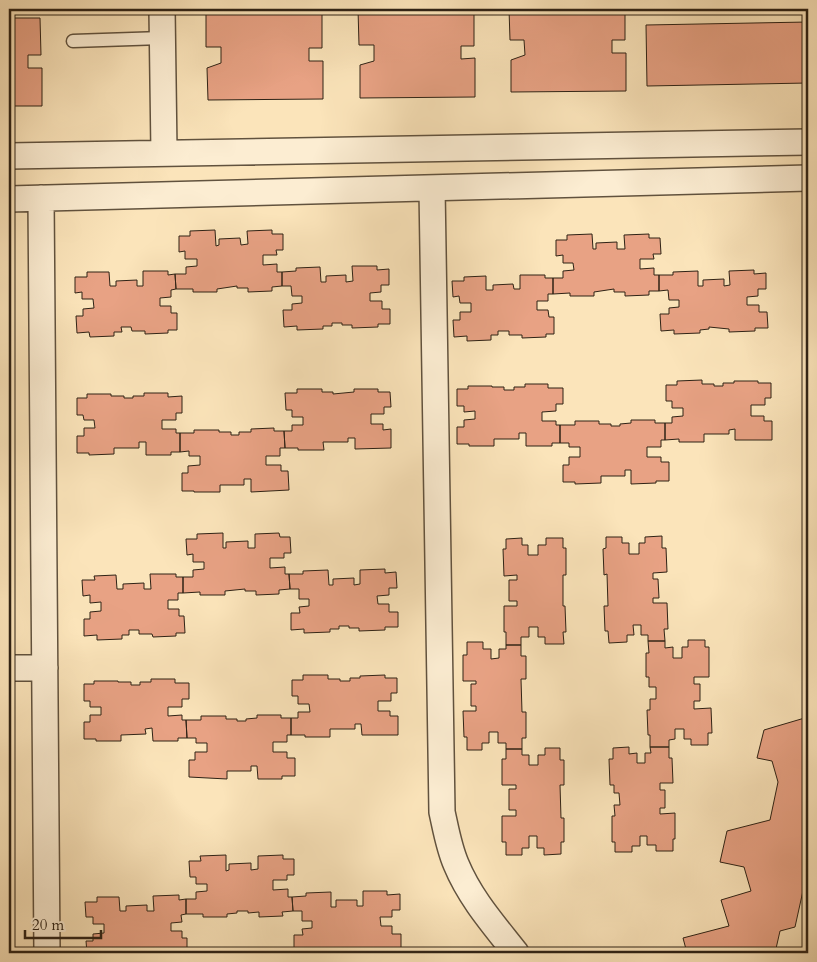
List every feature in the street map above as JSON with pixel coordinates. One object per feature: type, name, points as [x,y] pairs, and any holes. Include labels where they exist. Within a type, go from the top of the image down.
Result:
[{"type":"street","points":[[162,9],[164,152]]},
{"type":"street","points":[[9,156],[808,142]]},
{"type":"street","points":[[9,199],[808,178]]},
{"type":"street","points":[[432,188],[442,812],[448,840],[466,886],[479,907],[516,953]]},
{"type":"street","points":[[41,198],[47,953]]},
{"type":"street","points":[[9,668],[45,668]]},
{"type":"lane","points":[[73,41],[162,38]]},
{"type":"building","points":[[358,9],[474,9],[474,46],[461,46],[461,59],[475,58],[475,97],[360,98],[360,65],[374,61],[374,45],[359,45]]},
{"type":"building","points":[[509,9],[625,9],[625,40],[612,40],[612,53],[626,53],[626,91],[511,92],[511,60],[525,55],[524,40],[510,40]]},
{"type":"building","points":[[206,11],[322,11],[322,48],[309,48],[309,61],[323,61],[323,99],[208,100],[207,68],[221,63],[221,47],[206,47]]},
{"type":"building","points":[[9,18],[40,18],[41,55],[28,55],[28,68],[42,68],[42,106],[9,106]]},
{"type":"building","points":[[808,22],[808,83],[647,86],[646,25]]},
{"type":"building","points":[[215,230],[216,246],[219,245],[219,239],[240,238],[241,245],[248,244],[247,231],[272,230],[272,234],[283,234],[283,250],[276,250],[277,255],[263,255],[263,265],[277,264],[277,272],[282,272],[282,286],[272,287],[272,291],[248,292],[248,288],[237,288],[237,286],[217,289],[217,292],[193,292],[193,289],[176,289],[175,274],[186,274],[186,267],[197,266],[197,259],[185,259],[185,251],[179,252],[179,236],[190,236],[190,231]]},
{"type":"building","points":[[592,234],[593,249],[596,249],[596,243],[617,242],[617,249],[625,249],[624,235],[649,234],[649,238],[660,238],[661,254],[653,254],[654,259],[640,259],[640,269],[654,268],[654,275],[659,275],[659,291],[649,291],[649,295],[625,296],[625,292],[614,292],[614,289],[594,292],[594,296],[570,296],[570,293],[553,294],[553,278],[563,278],[563,271],[574,270],[573,263],[563,263],[563,255],[556,256],[556,240],[567,240],[567,235]]},
{"type":"building","points":[[352,266],[377,266],[377,270],[389,269],[389,285],[381,285],[381,292],[370,293],[370,301],[382,301],[382,309],[390,309],[390,324],[378,324],[378,327],[352,328],[352,325],[332,323],[332,326],[323,326],[323,329],[297,330],[297,326],[284,327],[283,310],[292,310],[292,304],[302,303],[302,296],[292,296],[291,286],[282,286],[282,272],[296,271],[296,268],[320,267],[321,282],[326,282],[326,276],[346,275],[346,282],[353,281]]},
{"type":"building","points":[[754,270],[754,274],[766,273],[766,289],[758,289],[758,296],[747,297],[747,305],[759,305],[759,312],[767,312],[768,328],[755,328],[755,331],[729,332],[729,329],[709,327],[709,329],[700,330],[700,333],[674,334],[674,330],[661,331],[660,314],[669,314],[669,308],[679,307],[679,300],[669,300],[668,290],[659,291],[659,275],[673,275],[673,272],[698,271],[698,286],[703,286],[703,280],[724,279],[724,286],[730,285],[729,271]]},
{"type":"building","points":[[143,271],[168,271],[168,275],[175,274],[176,289],[171,290],[171,297],[160,298],[160,306],[171,306],[171,313],[177,313],[177,330],[168,330],[168,333],[145,334],[145,331],[132,331],[131,327],[121,327],[122,332],[114,332],[114,336],[90,337],[89,332],[77,333],[76,316],[83,316],[83,309],[94,308],[93,299],[82,299],[82,292],[75,293],[75,277],[87,277],[87,272],[109,272],[110,286],[116,286],[116,281],[137,280],[137,286],[143,286]]},
{"type":"building","points":[[520,275],[545,275],[545,278],[553,278],[553,294],[548,294],[548,301],[537,301],[537,310],[548,310],[549,317],[554,317],[554,334],[546,334],[546,337],[522,338],[522,335],[509,335],[509,331],[498,331],[498,335],[491,335],[491,340],[467,341],[467,336],[454,337],[453,320],[460,320],[460,312],[471,312],[471,303],[460,303],[459,296],[453,297],[452,281],[464,281],[464,277],[486,276],[486,290],[493,290],[493,285],[513,284],[514,289],[520,289]]},
{"type":"building","points":[[702,380],[702,384],[714,384],[714,386],[723,386],[723,383],[734,383],[734,381],[771,383],[771,398],[765,398],[765,405],[751,405],[751,416],[764,416],[764,421],[772,421],[772,440],[735,440],[735,429],[729,430],[729,434],[704,434],[704,442],[679,442],[679,439],[665,440],[665,423],[672,423],[672,417],[683,416],[683,408],[672,408],[672,401],[666,401],[666,385],[677,385],[677,381]]},
{"type":"building","points":[[525,384],[548,384],[548,388],[563,388],[563,404],[556,404],[556,411],[542,412],[542,421],[556,421],[556,425],[560,425],[560,443],[552,443],[552,446],[526,446],[526,433],[519,433],[519,439],[494,439],[494,446],[457,444],[457,427],[464,427],[464,420],[475,419],[475,411],[464,412],[464,406],[457,406],[457,389],[468,389],[468,386],[492,386],[504,387],[504,390],[514,390],[514,387],[525,387]]},
{"type":"building","points":[[297,389],[322,389],[322,392],[333,392],[333,394],[354,392],[354,389],[378,389],[378,392],[390,392],[391,407],[384,407],[384,414],[371,414],[371,424],[383,424],[383,430],[391,429],[391,448],[355,449],[355,438],[348,438],[348,442],[323,442],[324,450],[285,448],[284,431],[292,431],[292,425],[303,425],[303,417],[292,417],[292,410],[286,410],[285,393],[297,393]]},
{"type":"building","points":[[144,393],[168,393],[168,397],[182,396],[182,413],[176,413],[176,420],[162,420],[162,429],[176,429],[176,433],[180,433],[180,452],[171,452],[171,455],[146,455],[146,442],[139,442],[139,448],[114,448],[114,454],[89,455],[89,453],[77,453],[77,436],[84,436],[84,428],[95,428],[94,420],[84,420],[83,415],[77,415],[77,398],[87,398],[87,394],[111,394],[111,396],[133,398],[133,396],[144,396]]},
{"type":"building","points":[[631,420],[655,420],[655,423],[665,423],[665,440],[661,440],[661,447],[647,447],[647,457],[661,457],[661,462],[669,462],[669,481],[631,484],[631,470],[625,470],[625,476],[601,476],[601,483],[575,484],[575,482],[563,482],[563,465],[569,465],[569,457],[580,457],[580,447],[569,447],[569,443],[560,443],[560,425],[575,425],[575,421],[599,421],[599,424],[620,426],[620,424],[631,423]]},
{"type":"building","points":[[274,428],[274,431],[284,431],[285,448],[280,448],[280,456],[266,456],[266,465],[281,465],[281,471],[288,471],[289,490],[251,492],[251,479],[244,479],[244,485],[220,485],[220,492],[182,491],[182,473],[188,473],[188,466],[200,465],[200,456],[189,456],[189,451],[180,452],[180,433],[194,433],[194,430],[219,430],[219,432],[231,432],[231,435],[239,435],[239,432],[251,432],[251,429]]},
{"type":"building","points":[[223,533],[223,548],[226,548],[226,542],[248,541],[248,548],[255,548],[255,534],[279,533],[280,537],[290,537],[291,553],[284,553],[284,558],[270,558],[270,568],[285,567],[285,574],[289,574],[290,589],[279,590],[279,594],[256,595],[256,591],[245,591],[245,589],[225,591],[225,595],[200,595],[200,592],[183,593],[183,577],[193,577],[193,570],[204,569],[204,562],[193,562],[193,554],[187,555],[186,539],[197,539],[197,534]]},
{"type":"building","points":[[662,536],[662,548],[666,548],[667,572],[653,573],[653,579],[658,579],[659,598],[653,598],[653,603],[667,603],[668,629],[664,629],[665,641],[648,641],[648,635],[641,635],[641,625],[633,625],[634,635],[627,635],[627,642],[609,643],[608,631],[605,631],[604,606],[608,606],[607,574],[604,575],[603,549],[606,548],[606,537],[622,537],[622,543],[629,543],[629,554],[639,554],[639,543],[645,543],[645,537]]},
{"type":"building","points":[[522,538],[522,545],[528,545],[528,555],[538,555],[538,545],[546,545],[546,538],[563,538],[563,548],[566,548],[566,575],[563,575],[563,606],[565,606],[566,632],[563,632],[564,644],[545,644],[545,637],[538,637],[538,627],[529,627],[529,637],[521,637],[521,645],[506,645],[504,606],[517,606],[517,601],[509,601],[509,580],[517,580],[517,575],[504,576],[503,549],[506,549],[506,539]]},
{"type":"building","points":[[385,569],[385,573],[396,572],[397,588],[389,588],[389,595],[377,596],[378,604],[389,604],[389,612],[398,612],[398,627],[385,627],[385,630],[359,631],[359,628],[339,626],[339,629],[330,629],[330,632],[304,633],[304,629],[291,630],[291,613],[300,613],[299,607],[309,606],[309,599],[299,599],[299,589],[290,589],[289,574],[303,574],[303,571],[328,570],[329,585],[333,585],[333,579],[354,578],[354,585],[360,584],[360,570]]},
{"type":"building","points":[[150,574],[176,574],[176,577],[183,577],[183,593],[178,593],[178,600],[168,600],[168,609],[179,609],[179,616],[184,616],[185,633],[176,633],[176,636],[153,637],[152,634],[139,634],[139,630],[129,630],[129,635],[122,635],[122,639],[97,640],[97,635],[84,636],[84,619],[90,619],[90,612],[101,611],[101,602],[90,603],[90,595],[83,596],[82,580],[95,580],[94,576],[116,575],[117,589],[123,589],[123,584],[144,583],[144,589],[151,589]]},
{"type":"building","points":[[688,640],[705,640],[705,647],[709,647],[709,677],[694,677],[694,684],[700,684],[700,701],[694,701],[694,709],[711,708],[712,733],[708,733],[708,745],[691,745],[691,739],[684,739],[684,729],[675,729],[675,739],[669,740],[669,747],[650,747],[647,710],[650,710],[650,699],[656,699],[656,687],[649,687],[649,677],[646,677],[646,653],[649,653],[648,641],[665,641],[665,648],[673,647],[673,658],[682,658],[682,647],[688,647]]},
{"type":"building","points":[[467,642],[483,642],[483,649],[491,649],[491,659],[499,658],[499,649],[506,649],[506,645],[521,645],[521,656],[526,656],[526,679],[521,679],[522,712],[526,712],[526,738],[522,738],[522,749],[506,749],[506,743],[498,743],[498,732],[489,732],[489,743],[482,743],[482,750],[467,750],[467,737],[464,737],[463,711],[476,711],[476,706],[471,706],[471,684],[476,684],[476,681],[463,681],[463,655],[467,655]]},
{"type":"building","points":[[303,675],[328,675],[328,679],[340,679],[340,681],[350,681],[350,678],[360,678],[360,676],[385,675],[385,678],[397,678],[397,693],[391,693],[391,701],[378,701],[378,711],[390,711],[390,716],[398,716],[398,735],[362,735],[361,724],[355,724],[355,729],[330,729],[330,737],[291,735],[291,718],[298,718],[298,712],[310,712],[309,704],[298,704],[298,696],[292,696],[292,680],[303,680]]},
{"type":"building","points":[[151,679],[175,679],[175,683],[189,683],[189,699],[182,699],[182,707],[168,707],[168,716],[182,715],[182,720],[186,720],[187,738],[178,738],[178,741],[153,741],[152,728],[145,729],[146,734],[121,735],[121,741],[84,739],[84,722],[90,722],[90,715],[101,715],[101,707],[90,707],[90,701],[84,701],[84,684],[94,684],[94,681],[118,681],[131,682],[131,685],[140,685],[140,682],[151,682]]},
{"type":"building","points":[[257,715],[281,715],[281,718],[291,718],[291,735],[287,735],[287,742],[273,742],[273,752],[287,752],[287,758],[295,758],[295,776],[282,776],[282,779],[258,779],[257,766],[251,766],[251,771],[227,771],[227,779],[189,777],[189,760],[195,760],[195,752],[207,752],[207,743],[196,743],[196,738],[187,738],[186,720],[201,720],[201,716],[226,716],[226,719],[246,721],[246,719],[257,718]]},
{"type":"building","points":[[808,717],[808,868],[795,927],[780,931],[775,953],[687,953],[683,938],[729,926],[721,900],[751,891],[744,867],[720,862],[727,831],[770,820],[778,782],[772,761],[757,758],[764,730]]},
{"type":"building","points":[[629,747],[629,754],[637,753],[637,763],[645,763],[645,753],[651,753],[650,747],[669,747],[669,758],[672,758],[673,783],[660,783],[660,790],[665,790],[665,808],[660,808],[660,814],[675,813],[673,851],[656,851],[656,845],[647,845],[647,836],[640,836],[640,846],[632,846],[632,852],[615,852],[615,842],[612,842],[612,816],[615,816],[614,805],[620,805],[619,793],[614,793],[614,785],[610,785],[609,759],[613,759],[613,748]]},
{"type":"building","points":[[545,748],[560,748],[560,760],[564,760],[564,785],[560,785],[561,818],[564,818],[564,842],[561,842],[561,854],[544,855],[544,848],[537,848],[537,836],[529,836],[529,848],[522,848],[522,855],[506,855],[506,842],[502,842],[502,816],[516,816],[516,810],[509,810],[509,789],[516,789],[516,785],[502,785],[502,759],[506,759],[506,749],[522,749],[522,755],[529,755],[529,765],[538,765],[538,755],[545,755]]},
{"type":"building","points":[[226,855],[226,871],[229,870],[229,864],[251,863],[251,870],[258,869],[258,856],[283,855],[283,859],[294,859],[294,875],[287,875],[287,880],[273,880],[273,890],[288,889],[288,897],[292,897],[293,911],[282,912],[283,916],[259,917],[259,912],[248,913],[248,911],[237,911],[237,913],[227,914],[227,917],[203,917],[203,914],[186,914],[186,899],[196,899],[196,892],[207,891],[207,884],[196,884],[196,877],[190,877],[189,861],[201,861],[200,856]]},
{"type":"building","points":[[363,891],[387,891],[387,895],[400,894],[400,910],[392,910],[392,917],[380,917],[381,926],[392,926],[392,934],[401,934],[401,949],[388,949],[388,952],[362,953],[362,950],[352,950],[352,948],[342,948],[343,951],[333,951],[333,953],[294,952],[294,935],[303,935],[302,929],[312,928],[312,921],[302,921],[302,911],[293,911],[292,897],[306,896],[306,893],[331,892],[331,907],[336,907],[336,900],[357,900],[357,906],[363,906]]},
{"type":"building","points":[[179,895],[179,900],[186,899],[186,914],[181,915],[182,922],[171,923],[171,931],[182,931],[182,938],[187,938],[187,953],[87,953],[86,941],[93,941],[93,934],[104,933],[104,924],[93,924],[93,917],[86,917],[85,902],[97,902],[97,897],[119,897],[120,911],[126,911],[126,906],[147,905],[147,911],[154,911],[153,896]]}]
